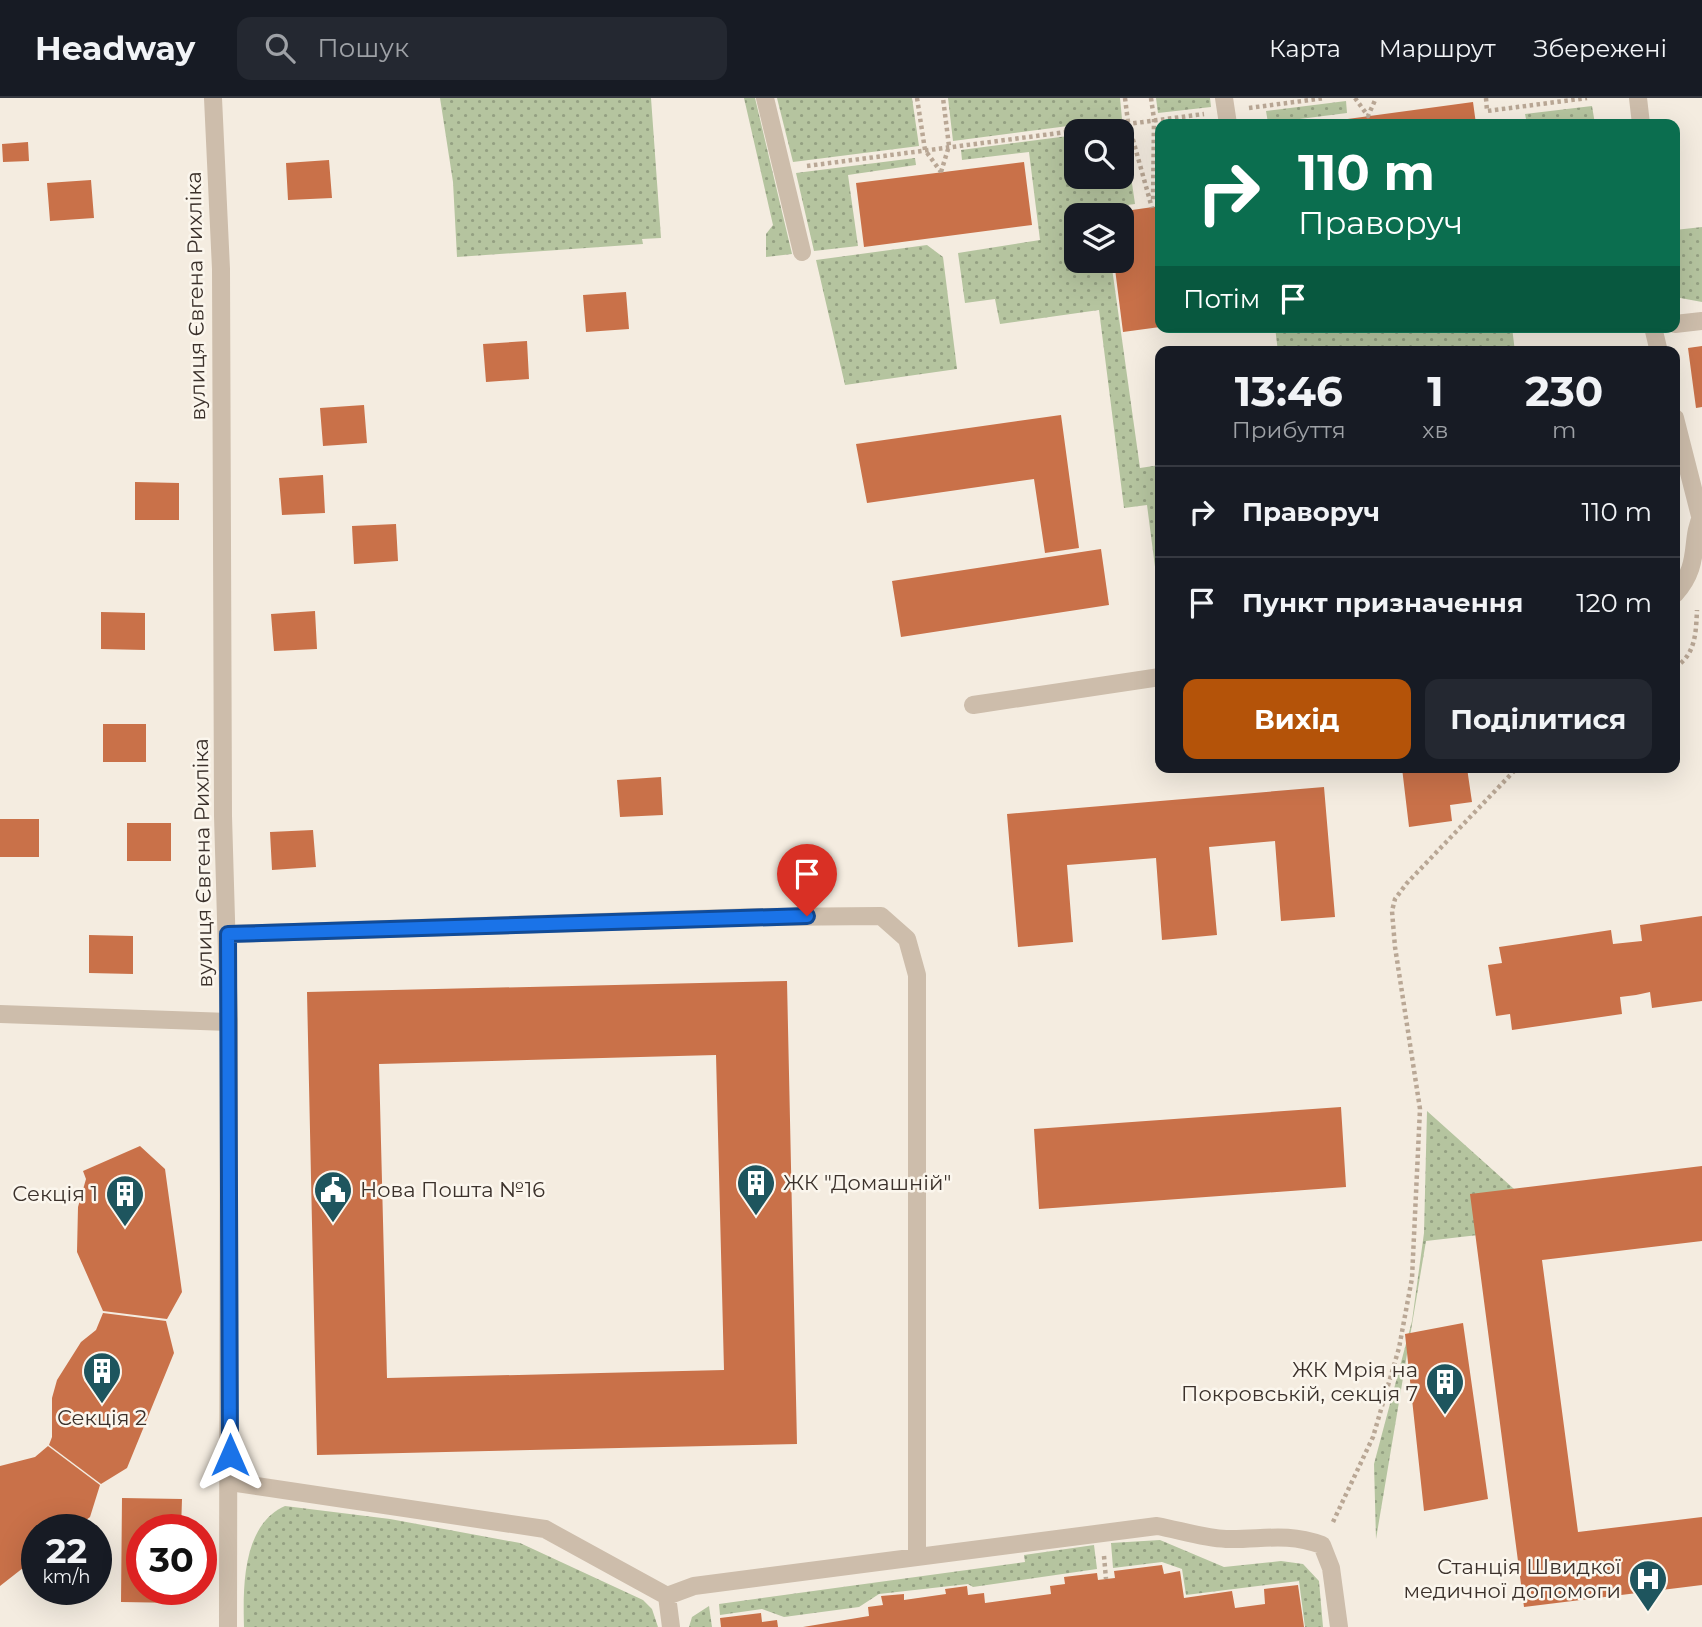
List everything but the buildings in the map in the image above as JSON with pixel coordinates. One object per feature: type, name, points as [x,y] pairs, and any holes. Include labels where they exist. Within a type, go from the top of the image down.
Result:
[{"type":"street","name":"вулиця Євгена Рихліка","points":[[214,98],[221,269],[223,803],[229,1022],[228,1627]]},
{"type":"street","points":[[765,98],[802,252]]},
{"type":"street","points":[[1224,98],[1227,119]]},
{"type":"street","points":[[1638,98],[1640,119]]},
{"type":"street","points":[[1680,323],[1702,321]]},
{"type":"street","points":[[1680,437],[1701,515],[1694,562],[1687,582],[1680,589]]},
{"type":"street","points":[[973,705],[1155,678]]},
{"type":"street","points":[[228,934],[758,916],[881,916],[907,939],[917,975],[917,1556]]},
{"type":"street","points":[[0,1014],[229,1022]]},
{"type":"street","points":[[230,1482],[545,1530],[667,1596],[694,1586],[1157,1526],[1226,1539],[1268,1535],[1301,1537],[1322,1545],[1331,1568],[1339,1627]]},
{"type":"street","points":[[667,1596],[670,1627]]},
{"type":"path","points":[[917,98],[925,150],[941,172],[949,146],[943,98]]},
{"type":"path","points":[[1125,98],[1128,119]]},
{"type":"path","points":[[1134,143],[1153,208],[1154,119],[1151,98]]},
{"type":"path","points":[[1245,98],[1246,108],[1325,98]]},
{"type":"path","points":[[1355,98],[1368,116],[1376,98]]},
{"type":"path","points":[[1486,98],[1487,111],[1587,98]]},
{"type":"path","points":[[1134,121],[1212,113]]},
{"type":"path","points":[[782,169],[1064,131]]},
{"type":"path","points":[[1322,1545],[1373,1437],[1402,1337],[1412,1278],[1420,1109],[1392,911],[1395,899],[1407,883],[1512,773]]},
{"type":"green space","points":[[440,98],[651,98],[661,238],[642,239],[643,244],[457,257],[453,182]]},
{"type":"green space","points":[[744,98],[755,98],[792,254],[766,257],[766,234],[773,225]]},
{"type":"green space","points":[[777,98],[912,98],[919,146],[793,162]]},
{"type":"green space","points":[[948,98],[1120,98],[1122,119],[1064,119],[1064,127],[953,141]]},
{"type":"green space","points":[[1156,98],[1210,98],[1211,107],[1158,113]]},
{"type":"green space","points":[[1346,101],[1347,113],[1300,119],[1267,119],[1266,111]]},
{"type":"green space","points":[[1592,106],[1594,119],[1526,119],[1525,114]]},
{"type":"green space","points":[[1064,137],[1064,189],[1133,189],[1135,204],[1064,203],[1064,273],[1113,273],[1140,468],[1155,466],[1155,567],[1147,505],[1124,508],[1099,310],[1000,324],[995,299],[965,303],[958,253],[1040,240],[1029,152],[962,160],[961,150]]},
{"type":"green space","points":[[915,158],[916,165],[848,175],[858,246],[814,251],[796,173]]},
{"type":"green space","points":[[1702,227],[1702,302],[1680,298],[1680,229]]},
{"type":"green space","points":[[927,245],[943,257],[957,369],[845,385],[816,260]]},
{"type":"green space","points":[[1276,333],[1513,333],[1514,346],[1277,346]]},
{"type":"green space","points":[[1427,1111],[1523,1197],[1702,1209],[1426,1241],[1376,1539],[1374,1464],[1412,1321],[1424,1233]]},
{"type":"green space","points":[[285,1506],[390,1519],[520,1543],[643,1600],[652,1609],[658,1627],[244,1627],[245,1577],[253,1542],[260,1527],[271,1515]]},
{"type":"green space","points":[[1160,1540],[1224,1567],[1281,1561],[1303,1564],[1319,1581],[1323,1627],[1305,1627],[1299,1581],[1186,1595],[1182,1569],[1162,1562],[1113,1568],[1111,1543]]},
{"type":"green space","points":[[1094,1545],[1097,1569],[973,1587],[968,1584],[879,1594],[859,1607],[784,1617],[762,1609],[720,1615],[719,1604],[1025,1562],[1024,1555]]},
{"type":"green space","points":[[709,1606],[712,1627],[689,1627],[692,1617]]},
{"type":"place","name":"ЖК \"Домашній\"","points":[[756,1217]]},
{"type":"place","name":"Нова Пошта №16","points":[[333,1224]]},
{"type":"place","name":"Секція 1","points":[[125,1228]]},
{"type":"place","name":"Секція 2","points":[[102,1405]]},
{"type":"place","name":"ЖК Мрія на Покровській, секція 7","points":[[1445,1416]]},
{"type":"place","name":"Станція Швидкої медичної допомоги","points":[[1648,1613]]},
{"type":"route","points":[[230,1455],[228,934],[807,916]]}]
